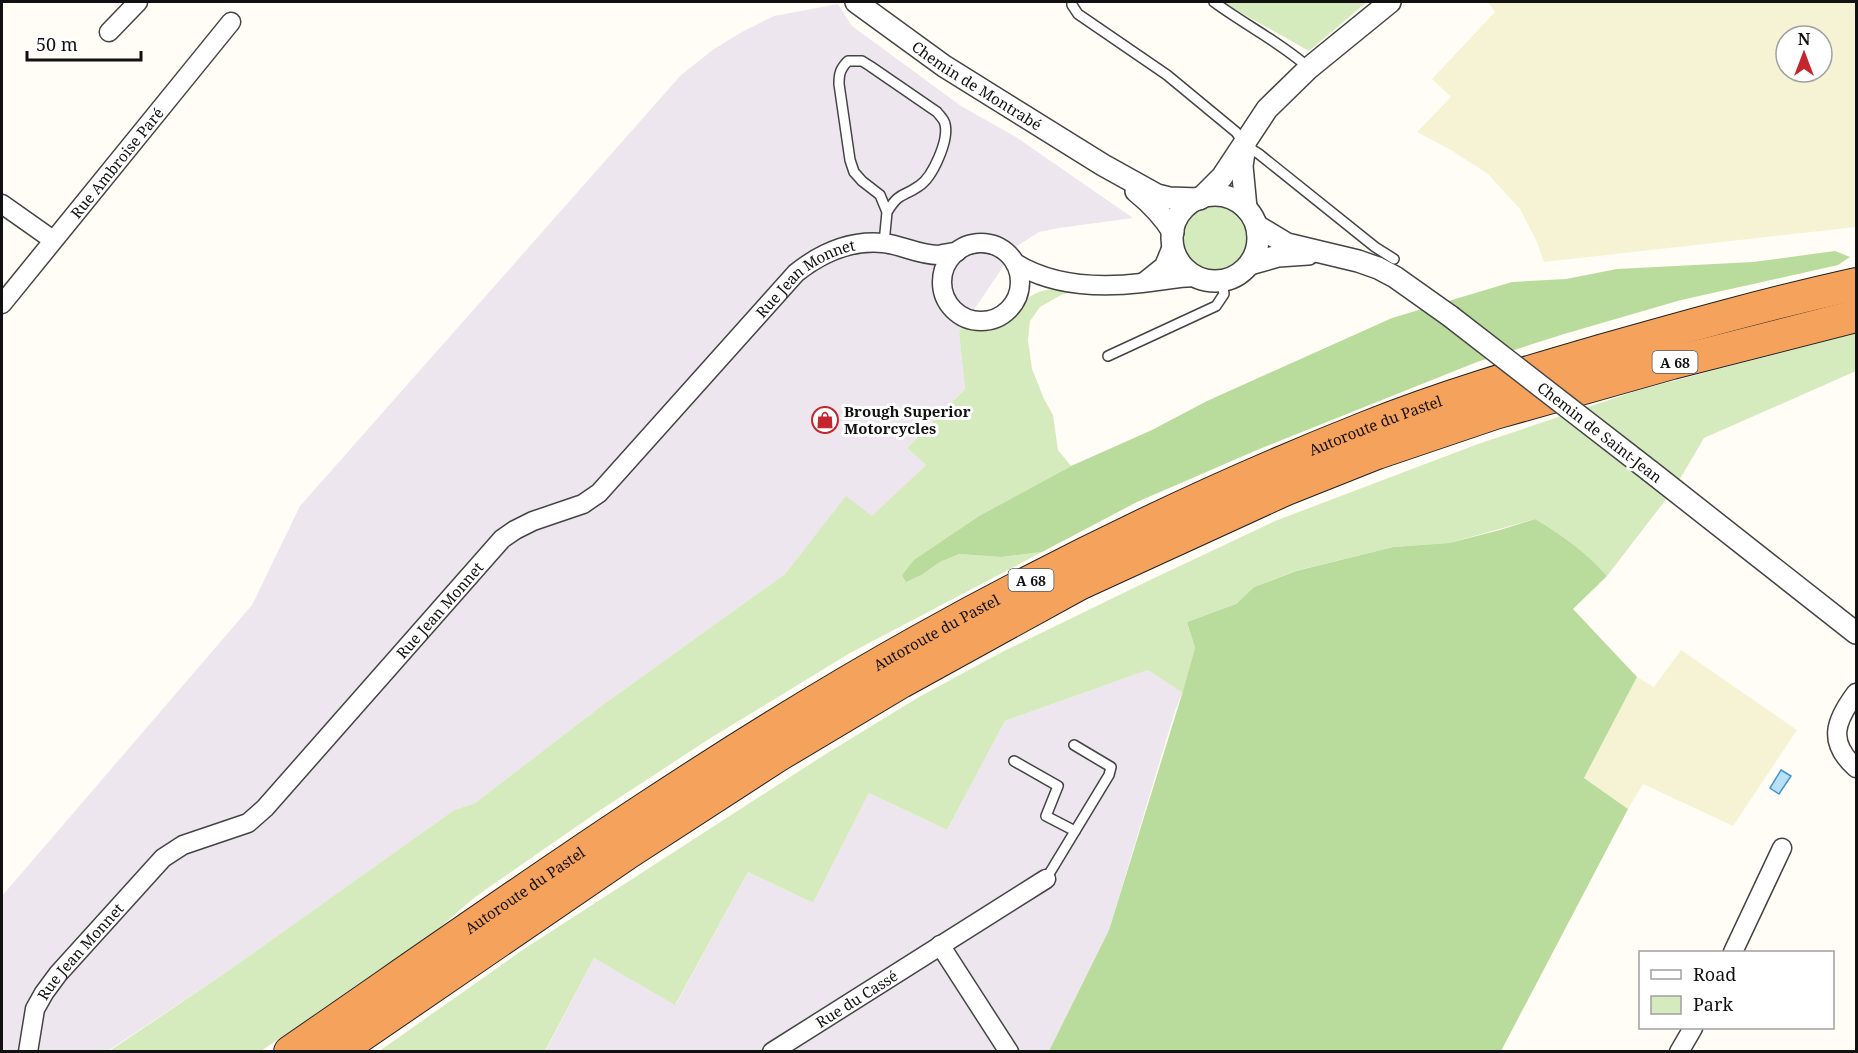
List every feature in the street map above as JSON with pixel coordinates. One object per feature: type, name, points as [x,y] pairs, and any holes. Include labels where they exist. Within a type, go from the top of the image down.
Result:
[{"type":"highway","name":"Autoroute du Pastel","points":[[290,1052],[664,796],[800,711],[966,615],[1141,525],[1358,431],[1484,385],[1678,328],[1857,284]]},
{"type":"highway","name":"Autoroute du Pastel","points":[[337,1052],[629,852],[777,756],[901,682],[1079,584],[1284,490],[1377,453],[1495,414],[1661,366],[1814,325],[1857,316]]},
{"type":"street","points":[[109,32],[138,2]]},
{"type":"street","name":"Chemin de Montrabé","points":[[856,2],[944,66],[1103,165],[1157,195],[1168,198],[1200,198]]},
{"type":"street","points":[[1142,283],[1164,266],[1173,238],[1174,225],[1181,212],[1222,177],[1268,109],[1309,68],[1390,2]]},
{"type":"street","name":"Rue Ambroise Paré","points":[[2,304],[231,22]]},
{"type":"street","points":[[1015,263],[1020,280],[1017,297],[1005,313],[986,321],[966,319],[950,307],[942,289],[946,263],[957,252],[974,244],[993,245],[1015,263],[1041,277],[1062,282],[1142,283],[1178,277],[1198,277],[1222,281],[1235,277],[1250,264],[1258,242],[1242,166],[1245,145]]},
{"type":"street","name":"Chemin de Montrabé","points":[[1103,165],[1153,205],[1167,222],[1173,238]]},
{"type":"street","points":[[1200,198],[1221,196],[1239,202],[1251,217]]},
{"type":"street","points":[[2,204],[53,240]]},
{"type":"street","name":"Chemin de Saint-Jean","points":[[1251,217],[1287,244],[1358,261],[1378,268],[1404,283],[1450,316],[1857,633]]},
{"type":"street","points":[[1173,238],[1178,260],[1198,277]]},
{"type":"street","name":"Rue Jean Monnet","points":[[28,1052],[35,1009],[44,993],[58,974],[163,858],[183,845],[248,823],[265,808],[502,539],[532,521],[583,504],[598,493],[796,273],[814,259],[836,249],[859,243],[884,243],[938,255],[957,252]]},
{"type":"street","name":"Rue Jean Monnet","points":[[909,249],[942,279]]},
{"type":"street","name":"Chemin de Saint-Jean","points":[[1250,264],[1278,256],[1330,255]]},
{"type":"street","points":[[1017,297],[1031,288],[1062,282]]},
{"type":"street","points":[[1857,693],[1842,712],[1837,741],[1842,751],[1857,768]]},
{"type":"street","points":[[1733,951],[1782,848]]},
{"type":"street","name":"Rue du Cassé","points":[[772,1052],[1046,879]]},
{"type":"street","points":[[940,945],[1009,1052]]},
{"type":"street","points":[[1679,1052],[1692,1029]]},
{"type":"lane","points":[[1072,2],[1078,14],[1167,75],[1236,132],[1245,145],[1259,153],[1375,248],[1394,259]]},
{"type":"lane","points":[[1214,2],[1237,19],[1290,51],[1309,68]]},
{"type":"lane","points":[[884,243],[887,212],[880,195],[854,172],[850,160],[839,84],[839,73],[848,61],[862,61],[870,66],[937,112],[945,122],[945,135],[930,176],[919,186],[900,195],[887,212]]},
{"type":"lane","points":[[1108,356],[1216,306],[1224,294],[1222,281]]},
{"type":"lane","points":[[1046,879],[1109,775],[1111,767],[1074,745]]},
{"type":"lane","points":[[1014,761],[1058,786],[1046,816],[1075,831]]},
{"type":"shaded area","points":[[1488,2],[1856,2],[1856,227],[1544,262],[1520,209],[1488,174],[1451,150],[1417,132],[1451,97],[1432,79],[1495,12]]},
{"type":"shaded area","points":[[838,4],[852,26],[961,106],[1016,137],[1133,218],[1039,232],[1017,246],[959,332],[965,389],[907,448],[926,465],[872,517],[846,497],[785,574],[604,704],[475,803],[454,810],[228,971],[108,1051],[2,1052],[2,896],[252,605],[300,506],[681,75],[714,49],[774,16]]},
{"type":"shaded area","points":[[1681,650],[1797,730],[1733,826],[1643,784],[1628,809],[1584,778],[1637,677],[1654,687]]},
{"type":"shaded area","points":[[1148,670],[1183,691],[1109,930],[1049,1051],[545,1052],[594,958],[676,1004],[748,872],[813,903],[869,793],[947,830],[1005,721]]},
{"type":"green space","points":[[1222,2],[1367,2],[1309,51]]},
{"type":"green space","points":[[1216,205],[1229,208],[1240,215],[1247,226],[1250,239],[1247,252],[1240,263],[1229,270],[1216,273],[1203,270],[1192,263],[1185,252],[1182,239],[1185,226],[1192,215],[1203,208]]},
{"type":"green space","points":[[1835,251],[1850,257],[1838,265],[1681,300],[1477,362],[1257,450],[1137,502],[1042,552],[1001,557],[959,554],[940,562],[906,582],[902,575],[914,560],[979,516],[1071,466],[1152,430],[1207,401],[1392,318],[1512,282],[1566,279],[1617,269],[1753,262]]},
{"type":"green space","points":[[1062,288],[1077,290],[1061,295],[1040,307],[1030,321],[1028,340],[1032,369],[1053,415],[1058,450],[1071,466],[979,516],[915,560],[902,575],[923,574],[940,562],[959,554],[1001,557],[1042,552],[850,653],[709,739],[599,811],[475,897],[437,930],[261,1051],[108,1052],[228,971],[454,810],[475,803],[604,704],[785,574],[846,496],[872,516],[926,465],[907,448],[965,389],[959,332],[963,326],[977,328],[1004,322],[1034,294]]},
{"type":"green space","points":[[1856,333],[1856,371],[1704,438],[1674,489],[1607,576],[1573,544],[1535,519],[1449,543],[1393,547],[1295,571],[1254,587],[1236,604],[1187,622],[1195,648],[1183,693],[1148,670],[1005,721],[947,830],[869,793],[813,903],[748,872],[675,1005],[594,958],[545,1051],[378,1052],[524,949],[821,757],[919,697],[1004,651],[1275,521],[1478,444],[1639,390]]},
{"type":"green space","points":[[1535,519],[1573,544],[1607,576],[1573,609],[1637,677],[1584,778],[1628,809],[1501,1051],[1049,1051],[1109,930],[1195,648],[1187,622],[1236,604],[1254,587],[1296,571],[1393,547],[1449,543]]},
{"type":"water","points":[[1781,770],[1791,776],[1779,794],[1770,788]]},
{"type":"place","name":"Brough Superior Motorcycles","points":[[825,420]]}]
